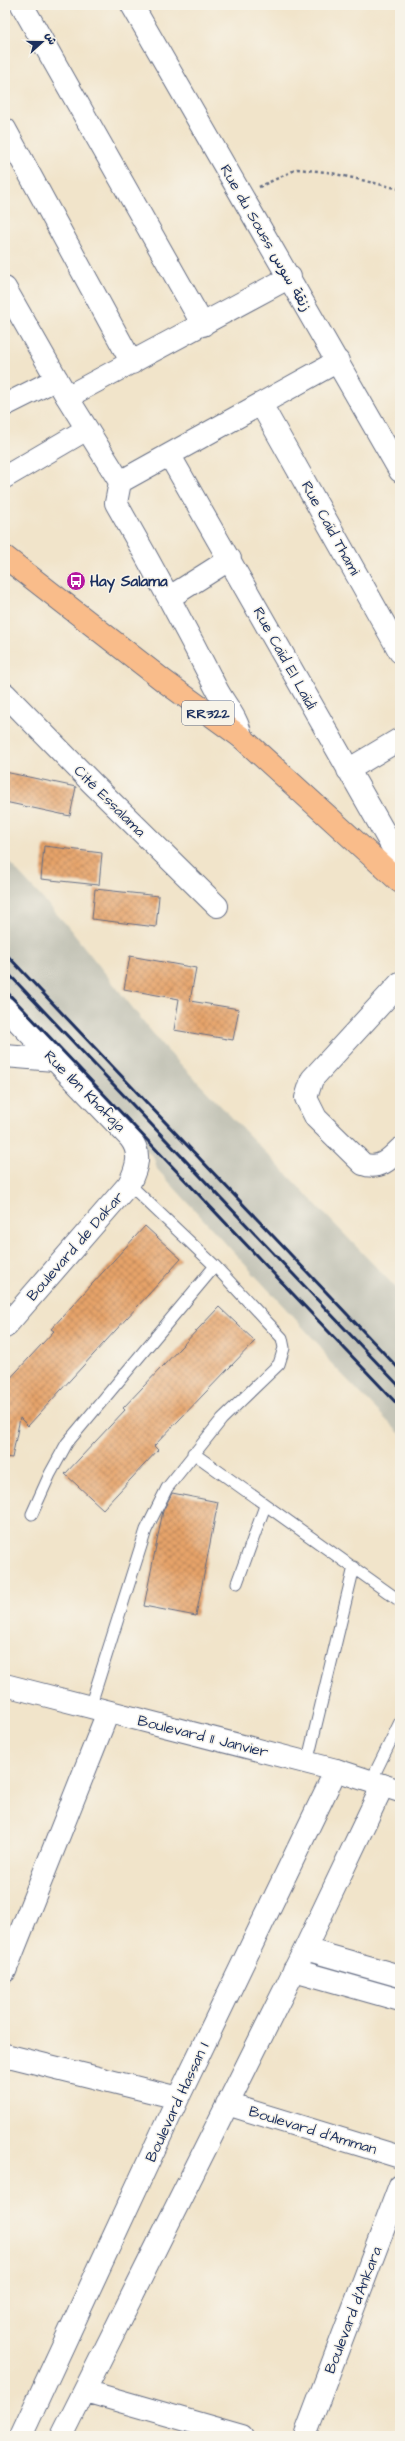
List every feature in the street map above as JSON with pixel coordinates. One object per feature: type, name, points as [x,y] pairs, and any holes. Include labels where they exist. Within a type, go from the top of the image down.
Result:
[{"type":"main road","name":"RR322","points":[[5,557],[164,681],[241,737],[400,882]]},
{"type":"street","points":[[22,5],[203,325]]},
{"type":"street","name":"Rue du Souss زنقة سوس","points":[[132,5],[290,277],[400,471]]},
{"type":"street","points":[[5,130],[132,363]]},
{"type":"street","points":[[5,405],[62,388],[132,363],[290,277]]},
{"type":"street","points":[[5,288],[86,430],[120,482],[116,503],[170,597],[218,691],[235,718],[241,737]]},
{"type":"street","points":[[120,482],[170,456],[338,361]]},
{"type":"street","name":"Rue Caïd Thami","points":[[261,404],[400,652]]},
{"type":"street","points":[[5,477],[86,430]]},
{"type":"street","name":"Rue Caïd El Laïdi","points":[[170,456],[400,860]]},
{"type":"street","points":[[170,597],[230,559]]},
{"type":"street","name":"Cité Essalama","points":[[5,694],[92,783],[217,906]]},
{"type":"street","points":[[348,770],[400,739]]},
{"type":"street","points":[[400,983],[312,1079],[306,1098],[316,1118],[363,1164],[372,1167],[380,1165],[400,1149]]},
{"type":"street","name":"Rue Ibn Khafaja","points":[[5,1008],[54,1060],[101,1106],[133,1141],[138,1165],[129,1184]]},
{"type":"street","points":[[5,1056],[54,1060]]},
{"type":"street","name":"Boulevard de Dakar","points":[[5,1327],[129,1184]]},
{"type":"street","name":"Boulevard 11 Janvier","points":[[5,1685],[336,1770],[385,1786]]},
{"type":"street","points":[[5,1971],[99,1709]]},
{"type":"street","name":"Boulevard Hassan I","points":[[21,2436],[178,2098],[336,1770]]},
{"type":"street","points":[[62,2436],[385,1786]]},
{"type":"street","points":[[304,1949],[400,1976]]},
{"type":"street","points":[[294,1970],[400,2000]]},
{"type":"street","points":[[5,2055],[178,2098]]},
{"type":"street","name":"Boulevard d'Amman","points":[[227,2104],[400,2157]]},
{"type":"street","name":"Boulevard d'Ankara","points":[[305,2436],[400,2185]]},
{"type":"street","points":[[84,2391],[242,2436]]},
{"type":"lane","points":[[99,1709],[146,1530],[167,1488],[222,1418],[279,1364],[284,1348],[282,1338],[215,1266],[129,1184]]},
{"type":"lane","points":[[32,1514],[50,1474],[67,1443],[215,1266]]},
{"type":"lane","points":[[193,1453],[265,1506],[354,1567],[400,1601]]},
{"type":"lane","points":[[237,1583],[265,1506]]},
{"type":"lane","points":[[307,1763],[354,1567]]},
{"type":"lane","points":[[385,1786],[400,1722]]},
{"type":"path","points":[[241,195],[297,169],[327,172],[400,189]]},
{"type":"shaded area","points":[[5,858],[65,923],[163,1046],[400,1292],[400,1434],[329,1361],[321,1347],[157,1169],[154,1158],[5,1000]]},
{"type":"building","points":[[5,772],[76,787],[70,816],[5,802]]},
{"type":"building","points":[[44,846],[102,853],[99,885],[41,879]]},
{"type":"building","points":[[95,889],[159,896],[156,927],[92,919]]},
{"type":"building","points":[[130,956],[196,968],[190,1001],[239,1009],[233,1040],[174,1030],[179,999],[124,989]]},
{"type":"building","points":[[145,1226],[181,1259],[28,1426],[20,1418],[12,1458],[5,1457],[5,1384],[54,1331],[51,1329]]},
{"type":"building","points":[[219,1307],[255,1341],[154,1446],[158,1450],[103,1509],[65,1474],[125,1410],[123,1408]]},
{"type":"building","points":[[172,1493],[218,1502],[196,1616],[144,1606],[163,1511]]},
{"type":"railway","points":[[5,953],[400,1370]]},
{"type":"railway","points":[[5,970],[400,1387]]},
{"type":"railway","points":[[5,990],[400,1407]]},
{"type":"place","name":"Hay Salama","points":[[76,581]]}]
